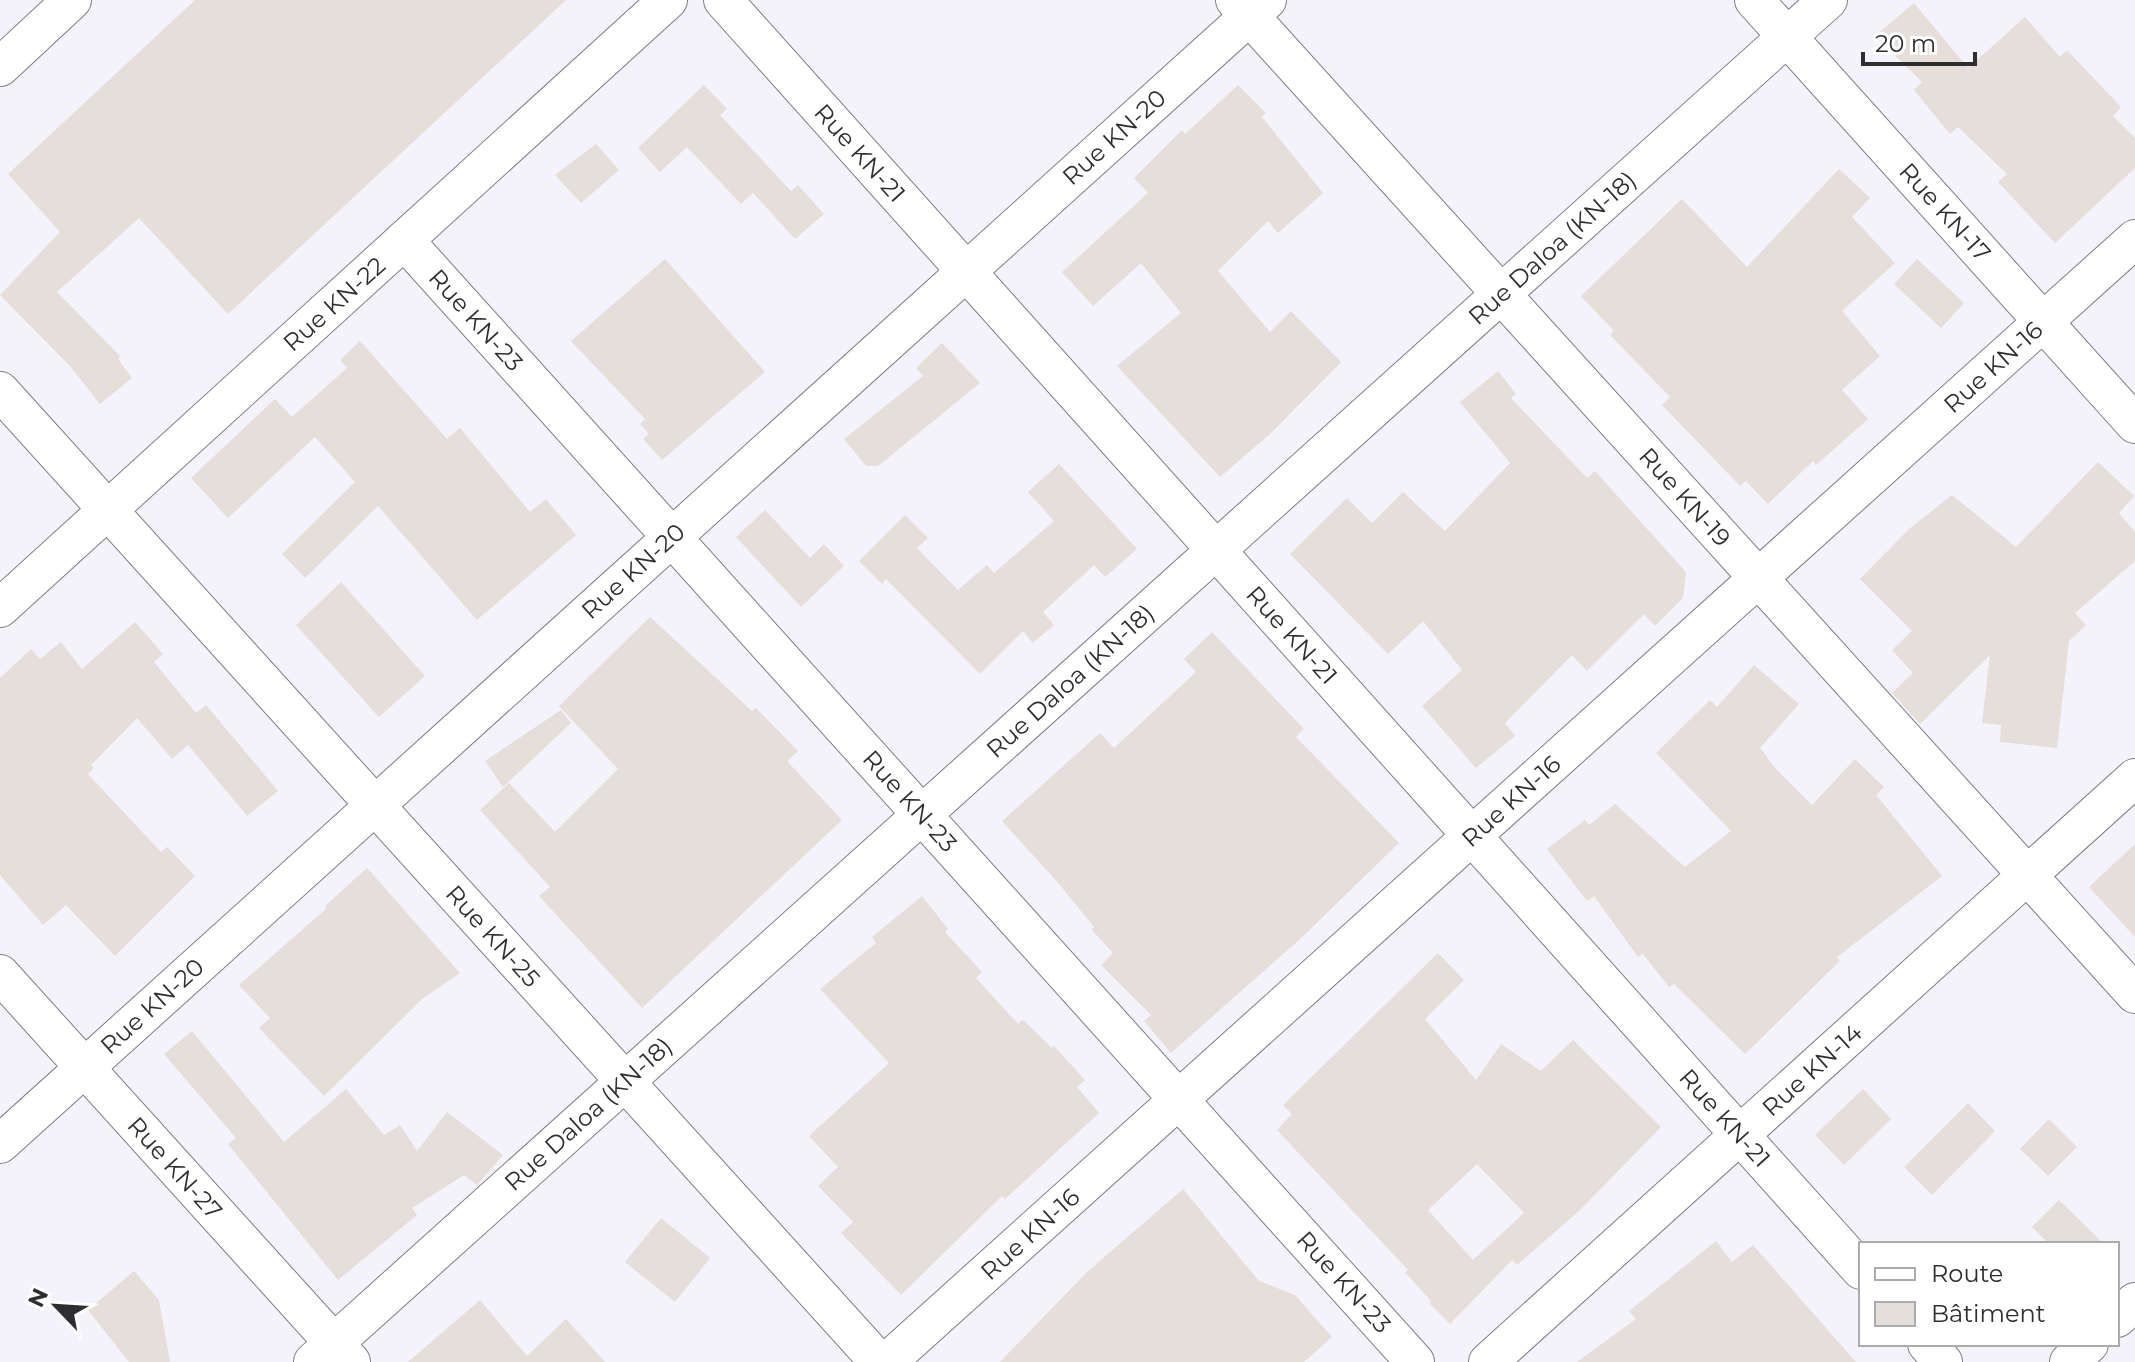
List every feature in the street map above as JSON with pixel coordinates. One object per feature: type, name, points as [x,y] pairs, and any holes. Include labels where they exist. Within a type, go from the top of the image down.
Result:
[{"type":"street","points":[[0,67],[72,0]]},
{"type":"street","name":"Rue KN-22","points":[[0,608],[668,0]]},
{"type":"street","name":"Rue KN-21","points":[[723,0],[1859,1268]]},
{"type":"street","name":"Rue KN-17","points":[[1754,0],[2135,424]]},
{"type":"street","name":"Rue Daloa (KN-18)","points":[[332,1356],[625,1082],[1828,0]]},
{"type":"street","name":"Rue KN-20","points":[[0,1144],[965,271],[1251,5]]},
{"type":"street","name":"Rue KN-19","points":[[1251,5],[1501,294],[2135,994]]},
{"type":"street","name":"Rue KN-16","points":[[887,1362],[2135,239]]},
{"type":"street","name":"Rue KN-23","points":[[404,240],[1415,1362]]},
{"type":"street","name":"Rue KN-25","points":[[0,391],[879,1362]]},
{"type":"street","name":"Rue KN-14","points":[[1488,1362],[2135,778]]},
{"type":"street","name":"Rue KN-27","points":[[0,974],[332,1356]]},
{"type":"street","points":[[2119,1316],[2135,1302]]},
{"type":"street","points":[[1929,1346],[1943,1362]]},
{"type":"street","points":[[2069,1362],[2087,1346]]},
{"type":"building","points":[[195,0],[566,0],[228,314],[139,218],[57,292],[120,356],[118,359],[132,378],[100,404],[70,366],[0,295],[60,232],[8,174]]},
{"type":"building","points":[[1914,3],[1968,68],[2025,17],[2060,57],[2067,50],[2121,107],[2113,116],[2135,138],[2135,168],[2055,243],[1998,182],[2007,174],[1958,127],[1950,134],[1914,90],[1922,82],[1875,36]]},
{"type":"building","points":[[704,85],[727,109],[720,115],[791,191],[798,185],[824,214],[795,239],[753,193],[741,204],[687,147],[660,172],[638,148]]},
{"type":"building","points":[[1238,85],[1266,113],[1262,117],[1323,193],[1278,233],[1268,221],[1218,271],[1270,332],[1291,311],[1341,362],[1270,434],[1220,477],[1117,366],[1181,313],[1141,263],[1093,306],[1062,272],[1148,193],[1134,178],[1182,130],[1185,134]]},
{"type":"building","points":[[596,144],[619,170],[581,203],[555,175]]},
{"type":"building","points":[[1839,169],[1870,198],[1852,217],[1895,263],[1842,311],[1880,356],[1842,390],[1868,419],[1816,465],[1813,461],[1768,504],[1746,481],[1740,486],[1662,405],[1670,397],[1610,335],[1614,331],[1581,296],[1682,199],[1747,267]]},
{"type":"building","points":[[665,259],[765,372],[662,460],[643,439],[649,434],[640,424],[645,419],[571,341]]},
{"type":"building","points":[[1917,259],[1964,303],[1941,328],[1894,284]]},
{"type":"building","points":[[360,341],[447,439],[460,428],[530,512],[546,499],[576,535],[477,620],[378,506],[305,578],[282,554],[355,482],[315,437],[228,518],[191,478],[275,399],[292,417],[347,368],[340,360]]},
{"type":"building","points":[[942,343],[980,383],[878,466],[866,466],[844,439],[923,376],[916,368]]},
{"type":"building","points":[[1498,371],[1516,394],[1511,398],[1587,478],[1595,471],[1686,572],[1683,598],[1655,626],[1644,614],[1587,671],[1572,655],[1505,723],[1515,736],[1476,768],[1422,706],[1462,670],[1423,621],[1388,654],[1290,554],[1347,498],[1372,523],[1403,492],[1445,531],[1510,463],[1460,402]]},
{"type":"building","points":[[2098,462],[2134,496],[2119,513],[2135,532],[2135,561],[2075,613],[2086,625],[2069,641],[2057,748],[2000,742],[2001,725],[1982,723],[1990,655],[1920,724],[1892,693],[1913,673],[1892,650],[1912,631],[1860,579],[1909,529],[1952,495],[2016,547]]},
{"type":"building","points":[[1059,464],[1137,549],[1105,577],[1094,565],[1043,612],[1054,625],[1033,643],[1023,631],[980,674],[886,579],[882,584],[859,561],[905,515],[928,538],[917,548],[958,590],[987,565],[994,573],[1054,521],[1028,492]]},
{"type":"building","points":[[765,510],[810,558],[824,544],[844,566],[801,607],[736,537]]},
{"type":"building","points":[[341,582],[425,676],[379,717],[296,625]]},
{"type":"building","points":[[650,617],[752,711],[756,708],[798,751],[787,761],[842,820],[642,1008],[539,896],[550,887],[480,810],[509,783],[555,832],[618,769],[559,706]]},
{"type":"building","points":[[135,622],[163,654],[154,662],[196,713],[206,705],[278,791],[247,816],[188,745],[172,759],[137,718],[91,765],[94,768],[88,774],[161,852],[167,847],[195,876],[115,956],[66,905],[43,925],[0,875],[0,678],[31,649],[40,659],[61,642],[82,669]]},
{"type":"building","points":[[1212,632],[1304,729],[1296,737],[1399,843],[1299,940],[1171,1053],[1144,1021],[1151,1015],[1101,965],[1113,953],[1059,884],[1002,821],[1100,733],[1114,748],[1196,672],[1184,659]]},
{"type":"building","points":[[1754,665],[1799,704],[1760,748],[1776,769],[1812,805],[1855,759],[1884,787],[1876,795],[1942,876],[1837,957],[1840,961],[1745,1054],[1674,984],[1669,987],[1643,954],[1638,957],[1594,896],[1587,901],[1547,849],[1585,820],[1589,825],[1615,804],[1685,867],[1731,831],[1656,753],[1710,700],[1717,707]]},
{"type":"building","points":[[561,710],[571,723],[503,787],[485,761]]},
{"type":"building","points":[[2135,844],[2135,937],[2089,887]]},
{"type":"building","points":[[367,868],[460,973],[422,999],[324,1096],[259,1028],[270,1018],[239,985],[327,908],[325,906]]},
{"type":"building","points":[[922,896],[948,929],[945,932],[982,972],[976,978],[1018,1024],[1023,1020],[1052,1048],[1054,1046],[1085,1080],[1077,1087],[1099,1113],[1005,1199],[1002,1196],[901,1295],[841,1233],[853,1222],[818,1186],[838,1167],[809,1136],[889,1063],[820,989],[876,943],[872,937]]},
{"type":"building","points":[[1438,953],[1464,980],[1425,1019],[1476,1080],[1501,1044],[1541,1071],[1573,1040],[1661,1127],[1580,1210],[1517,1265],[1512,1260],[1450,1324],[1429,1303],[1431,1301],[1405,1272],[1408,1270],[1277,1130],[1292,1114],[1283,1105]],"holes":[[[1477,1164],[1524,1213],[1473,1260],[1428,1210]]]},
{"type":"building","points":[[192,1031],[284,1142],[346,1089],[384,1135],[400,1125],[417,1151],[447,1112],[503,1155],[477,1185],[464,1175],[412,1208],[417,1215],[338,1280],[228,1144],[236,1138],[164,1054]]},
{"type":"building","points":[[1863,1089],[1891,1119],[1844,1165],[1815,1135]]},
{"type":"building","points":[[1968,1103],[1995,1131],[1932,1195],[1904,1167]]},
{"type":"building","points":[[2049,1119],[2077,1147],[2048,1176],[2020,1149]]},
{"type":"building","points":[[1183,1189],[1259,1281],[1295,1295],[1332,1337],[1304,1362],[1000,1362],[1086,1273]]},
{"type":"building","points":[[2059,1200],[2102,1242],[2047,1242],[2032,1227]]},
{"type":"building","points":[[661,1218],[710,1258],[675,1302],[625,1262]]},
{"type":"building","points":[[1716,1241],[1732,1262],[1753,1245],[1856,1362],[1577,1362],[1636,1319],[1629,1311]]},
{"type":"building","points":[[134,1271],[159,1300],[170,1362],[129,1362],[88,1310]]},
{"type":"building","points":[[480,1300],[527,1356],[566,1319],[605,1362],[408,1362]]}]
